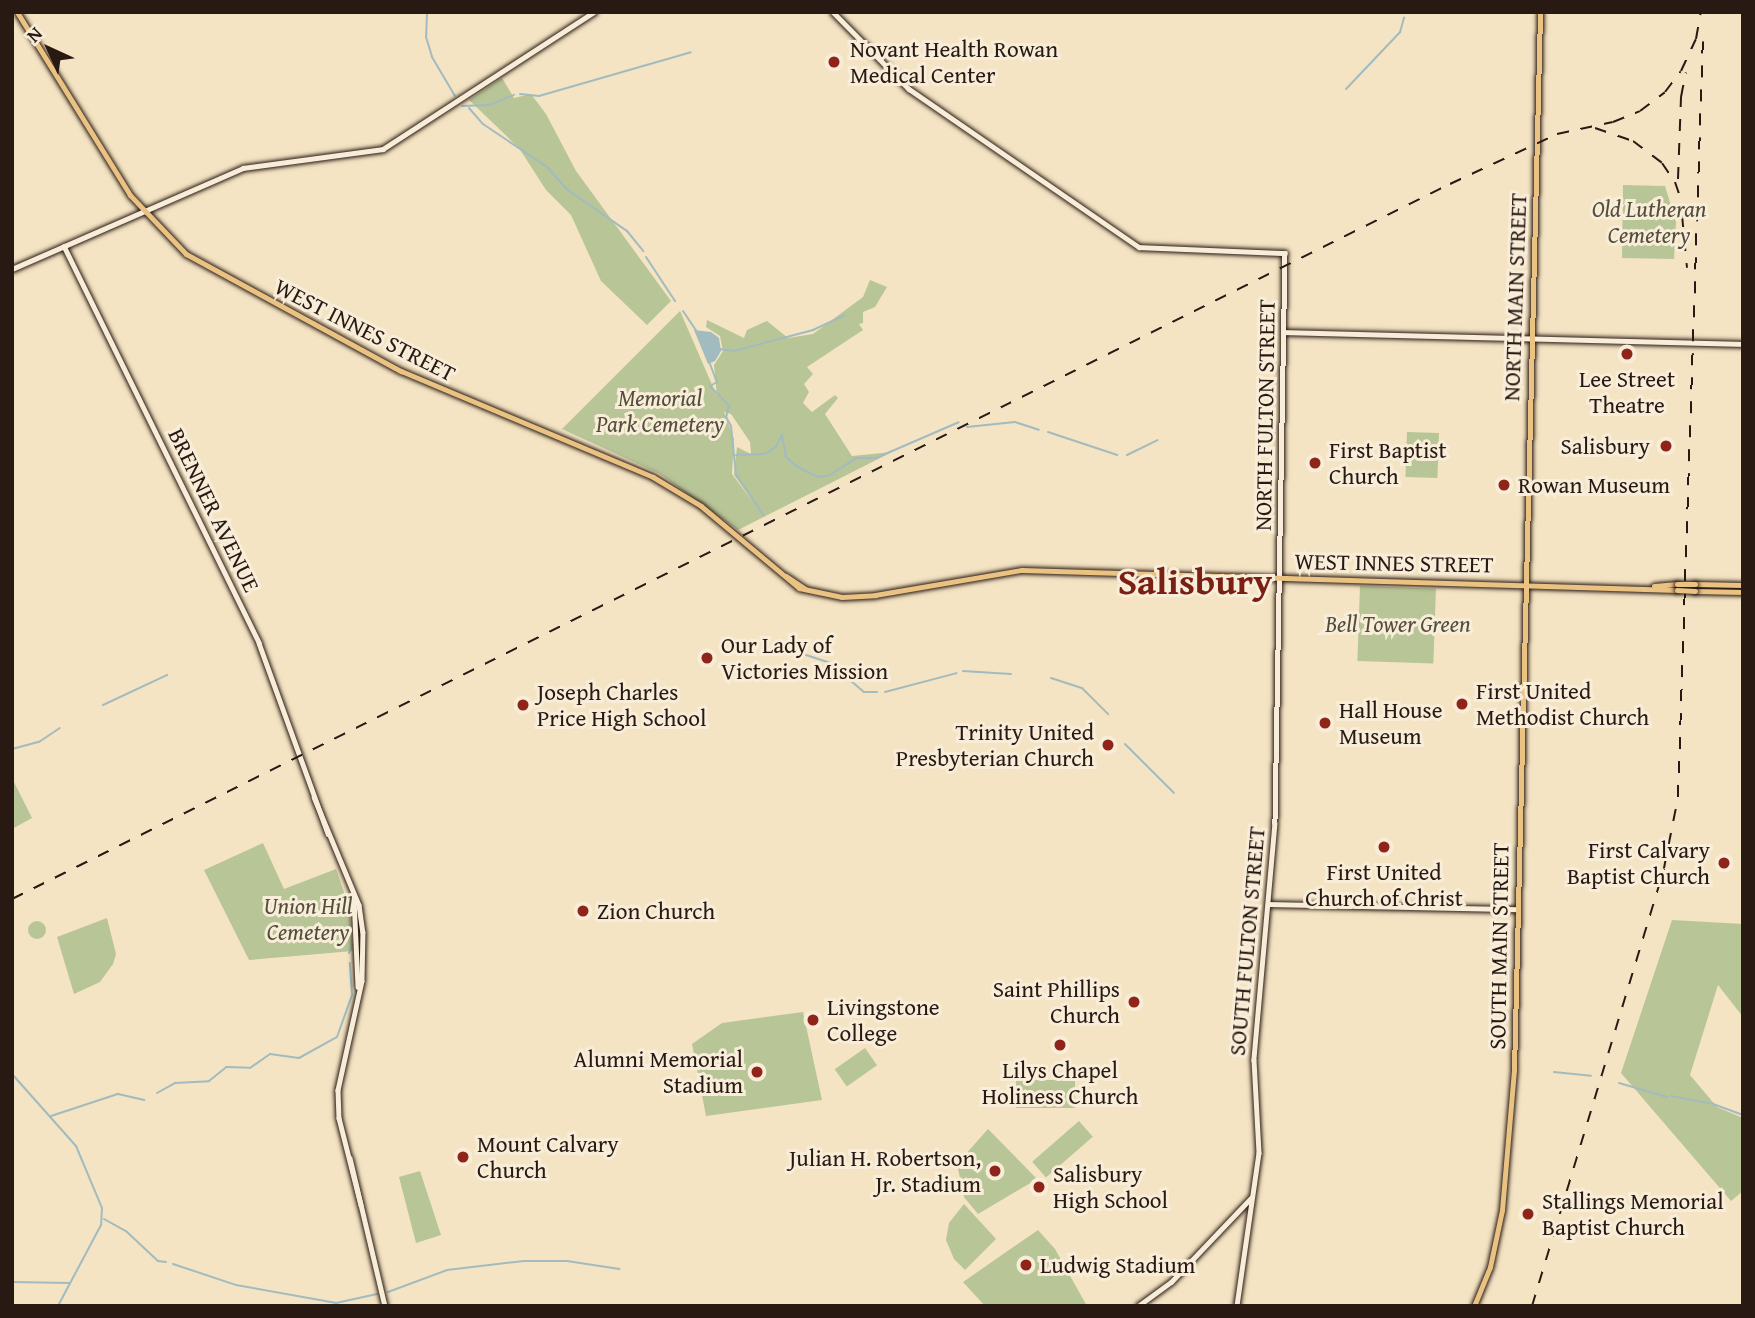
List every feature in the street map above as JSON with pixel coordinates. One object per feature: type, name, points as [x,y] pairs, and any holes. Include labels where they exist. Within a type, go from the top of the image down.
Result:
[{"type":"main road","name":"WEST INNES STREET","points":[[17,12],[142,212],[186,254],[328,334],[401,371],[676,490],[805,589],[829,596],[864,596],[1022,570],[1695,588]]},
{"type":"main road","name":"NORTH MAIN STREET","points":[[1524,583],[1540,12]]},
{"type":"main road","name":"SOUTH MAIN STREET","points":[[1474,1306],[1495,1245],[1509,1148],[1524,583]]},
{"type":"main road","points":[[1695,588],[1743,585]]},
{"type":"main road","points":[[1695,588],[1743,592]]},
{"type":"street","points":[[12,269],[257,165],[383,149],[594,12]]},
{"type":"street","name":"NORTH FULTON STREET","points":[[834,12],[909,89],[1124,237],[1150,249],[1285,253],[1280,578]]},
{"type":"street","name":"BRENNER AVENUE","points":[[64,247],[259,643],[314,797],[354,897],[358,989],[338,1090],[350,1157],[385,1306]]},
{"type":"street","points":[[1283,332],[1743,344]]},
{"type":"street","name":"SOUTH FULTON STREET","points":[[1237,1306],[1259,1153],[1255,1032],[1275,820],[1280,578]]},
{"type":"street","points":[[1269,904],[1516,909]]},
{"type":"street","points":[[1138,1306],[1181,1272],[1252,1198]]},
{"type":"green space","points":[[502,78],[514,98],[531,94],[546,114],[576,171],[671,301],[647,325],[601,281],[571,215],[546,190],[519,148],[469,100]]},
{"type":"green space","name":"Old Lutheran Cemetery","points":[[1623,185],[1665,186],[1676,222],[1674,259],[1622,258]]},
{"type":"green space","name":"Memorial Park Cemetery","points":[[870,280],[887,287],[875,307],[863,312],[863,323],[859,324],[863,330],[807,367],[813,374],[804,384],[809,392],[803,403],[812,412],[835,395],[838,398],[825,414],[852,456],[892,452],[738,530],[660,474],[562,429],[680,311],[717,396],[714,365],[723,351],[720,336],[706,327],[707,320],[744,338],[747,330],[767,321],[788,338],[813,334],[863,297]],"holes":[[[724,412],[731,414],[750,442],[751,454],[737,447],[734,475],[756,506],[732,474],[734,439]]]},
{"type":"green space","points":[[1407,432],[1439,433],[1437,478],[1405,477]]},
{"type":"green space","name":"Bell Tower Green","points":[[1360,586],[1436,589],[1433,664],[1357,661]]},
{"type":"green space","points":[[12,778],[32,818],[12,829]]},
{"type":"green space","name":"Union Hill Cemetery","points":[[263,843],[284,889],[336,869],[349,907],[353,951],[249,960],[204,870]]},
{"type":"green space","points":[[107,918],[116,954],[113,964],[100,982],[74,994],[57,937]]},
{"type":"green space","points":[[1672,920],[1743,924],[1743,1017],[1718,985],[1690,1075],[1717,1107],[1743,1118],[1743,1191],[1731,1201],[1621,1073]]},
{"type":"green space","points":[[37,921],[43,924],[46,930],[43,936],[37,939],[31,936],[28,930],[31,924]]},
{"type":"green space","name":"Alumni Memorial Stadium","points":[[803,1012],[822,1100],[706,1116],[692,1044],[722,1023]]},
{"type":"green space","points":[[865,1048],[877,1065],[847,1086],[835,1069]]},
{"type":"green space","points":[[1016,1080],[1075,1080],[1075,1108],[1016,1108]]},
{"type":"green space","points":[[1079,1121],[1093,1137],[1046,1178],[1032,1162]]},
{"type":"green space","name":"Julian H. Robertson, Jr. Stadium","points":[[988,1129],[1037,1179],[978,1214],[964,1197],[957,1164]]},
{"type":"green space","points":[[420,1171],[441,1235],[416,1243],[399,1177]]},
{"type":"green space","points":[[964,1204],[996,1239],[965,1270],[954,1259],[946,1240],[949,1223]]},
{"type":"green space","name":"Ludwig Stadium","points":[[1038,1230],[1055,1249],[1087,1306],[985,1306],[963,1282]]},
{"type":"water","points":[[694,330],[711,332],[719,338],[721,351],[715,361],[708,364]]},
{"type":"waterway","points":[[427,12],[426,37],[432,57],[455,96]]},
{"type":"waterway","points":[[1346,89],[1400,32],[1404,18]]},
{"type":"waterway","points":[[520,94],[539,96],[691,52]]},
{"type":"waterway","points":[[462,106],[489,105],[514,95]]},
{"type":"waterway","points":[[469,108],[483,124],[547,167],[568,190],[627,231],[643,251]]},
{"type":"waterway","points":[[646,257],[675,301]]},
{"type":"waterway","points":[[683,311],[696,330]]},
{"type":"waterway","points":[[719,349],[734,351],[813,330],[845,315]]},
{"type":"waterway","points":[[710,364],[717,382],[710,386],[729,406],[726,417],[731,426],[736,474],[764,516]]},
{"type":"waterway","points":[[736,455],[765,454],[776,447],[782,435],[786,457],[796,466],[818,477],[830,475],[856,458],[876,458],[959,422]]},
{"type":"waterway","points":[[967,427],[1015,422],[1039,430]]},
{"type":"waterway","points":[[1048,432],[1117,455]]},
{"type":"waterway","points":[[1127,455],[1158,440]]},
{"type":"waterway","points":[[806,655],[830,663],[864,692],[877,692]]},
{"type":"waterway","points":[[963,671],[1011,674]]},
{"type":"waterway","points":[[885,692],[957,673]]},
{"type":"waterway","points":[[103,705],[167,675]]},
{"type":"waterway","points":[[1051,678],[1082,688],[1108,714]]},
{"type":"waterway","points":[[12,749],[39,742],[60,728]]},
{"type":"waterway","points":[[1125,744],[1174,793]]},
{"type":"waterway","points":[[349,953],[352,945]]},
{"type":"waterway","points":[[157,1093],[175,1083],[209,1081],[226,1067],[250,1068],[270,1054],[299,1058],[337,1037],[352,995],[350,963]]},
{"type":"waterway","points":[[1554,1072],[1591,1076]]},
{"type":"waterway","points":[[12,1074],[76,1146],[102,1208],[101,1225],[58,1306]]},
{"type":"waterway","points":[[1619,1083],[1667,1097]]},
{"type":"waterway","points":[[51,1116],[118,1094],[144,1100]]},
{"type":"waterway","points":[[1671,1096],[1713,1104],[1743,1115]]},
{"type":"waterway","points":[[104,1219],[127,1232],[158,1261],[166,1262]]},
{"type":"waterway","points":[[388,1292],[447,1270],[524,1261],[567,1261],[619,1269]]},
{"type":"waterway","points":[[173,1264],[236,1285],[336,1303],[377,1294]]},
{"type":"waterway","points":[[12,1282],[70,1283]]},
{"type":"railway","points":[[12,899],[1450,184],[1557,134],[1613,122],[1640,111],[1665,92],[1681,71],[1696,39],[1701,12]]},
{"type":"railway","points":[[1532,1306],[1664,868],[1678,797],[1703,36]]},
{"type":"railway","points":[[1678,179],[1681,97],[1686,72]]},
{"type":"railway","points":[[1595,128],[1633,141],[1662,163],[1675,182],[1690,226]]},
{"type":"railway","points":[[1682,215],[1687,268]]},
{"type":"place","name":"Novant Health Rowan Medical Center","points":[[834,62]]},
{"type":"place","name":"Lee Street Theatre","points":[[1627,354]]},
{"type":"place","name":"Salisbury","points":[[1666,446]]},
{"type":"place","name":"First Baptist Church","points":[[1315,463]]},
{"type":"place","name":"Rowan Museum","points":[[1504,485]]},
{"type":"place","name":"Our Lady of Victories Mission","points":[[707,658]]},
{"type":"place","name":"First United Methodist Church","points":[[1462,704]]},
{"type":"place","name":"Joseph Charles Price High School","points":[[523,705]]},
{"type":"place","name":"Hall House Museum","points":[[1325,723]]},
{"type":"place","name":"Trinity United Presbyterian Church","points":[[1108,745]]},
{"type":"place","name":"First United Church of Christ","points":[[1384,847]]},
{"type":"place","name":"First Calvary Baptist Church","points":[[1724,863]]},
{"type":"place","name":"Zion Church","points":[[583,911]]},
{"type":"place","name":"Saint Phillips Church","points":[[1134,1002]]},
{"type":"place","name":"Livingstone College","points":[[813,1020]]},
{"type":"place","name":"Lilys Chapel Holiness Church","points":[[1060,1045]]},
{"type":"place","name":"Alumni Memorial Stadium","points":[[757,1072]]},
{"type":"place","name":"Mount Calvary Church","points":[[463,1157]]},
{"type":"place","name":"Julian H. Robertson, Jr. Stadium","points":[[995,1171]]},
{"type":"place","name":"Salisbury High School","points":[[1039,1187]]},
{"type":"place","name":"Stallings Memorial Baptist Church","points":[[1528,1214]]},
{"type":"place","name":"Ludwig Stadium","points":[[1026,1265]]},
{"type":"district","name":"Salisbury","points":[[1195,581]]}]
